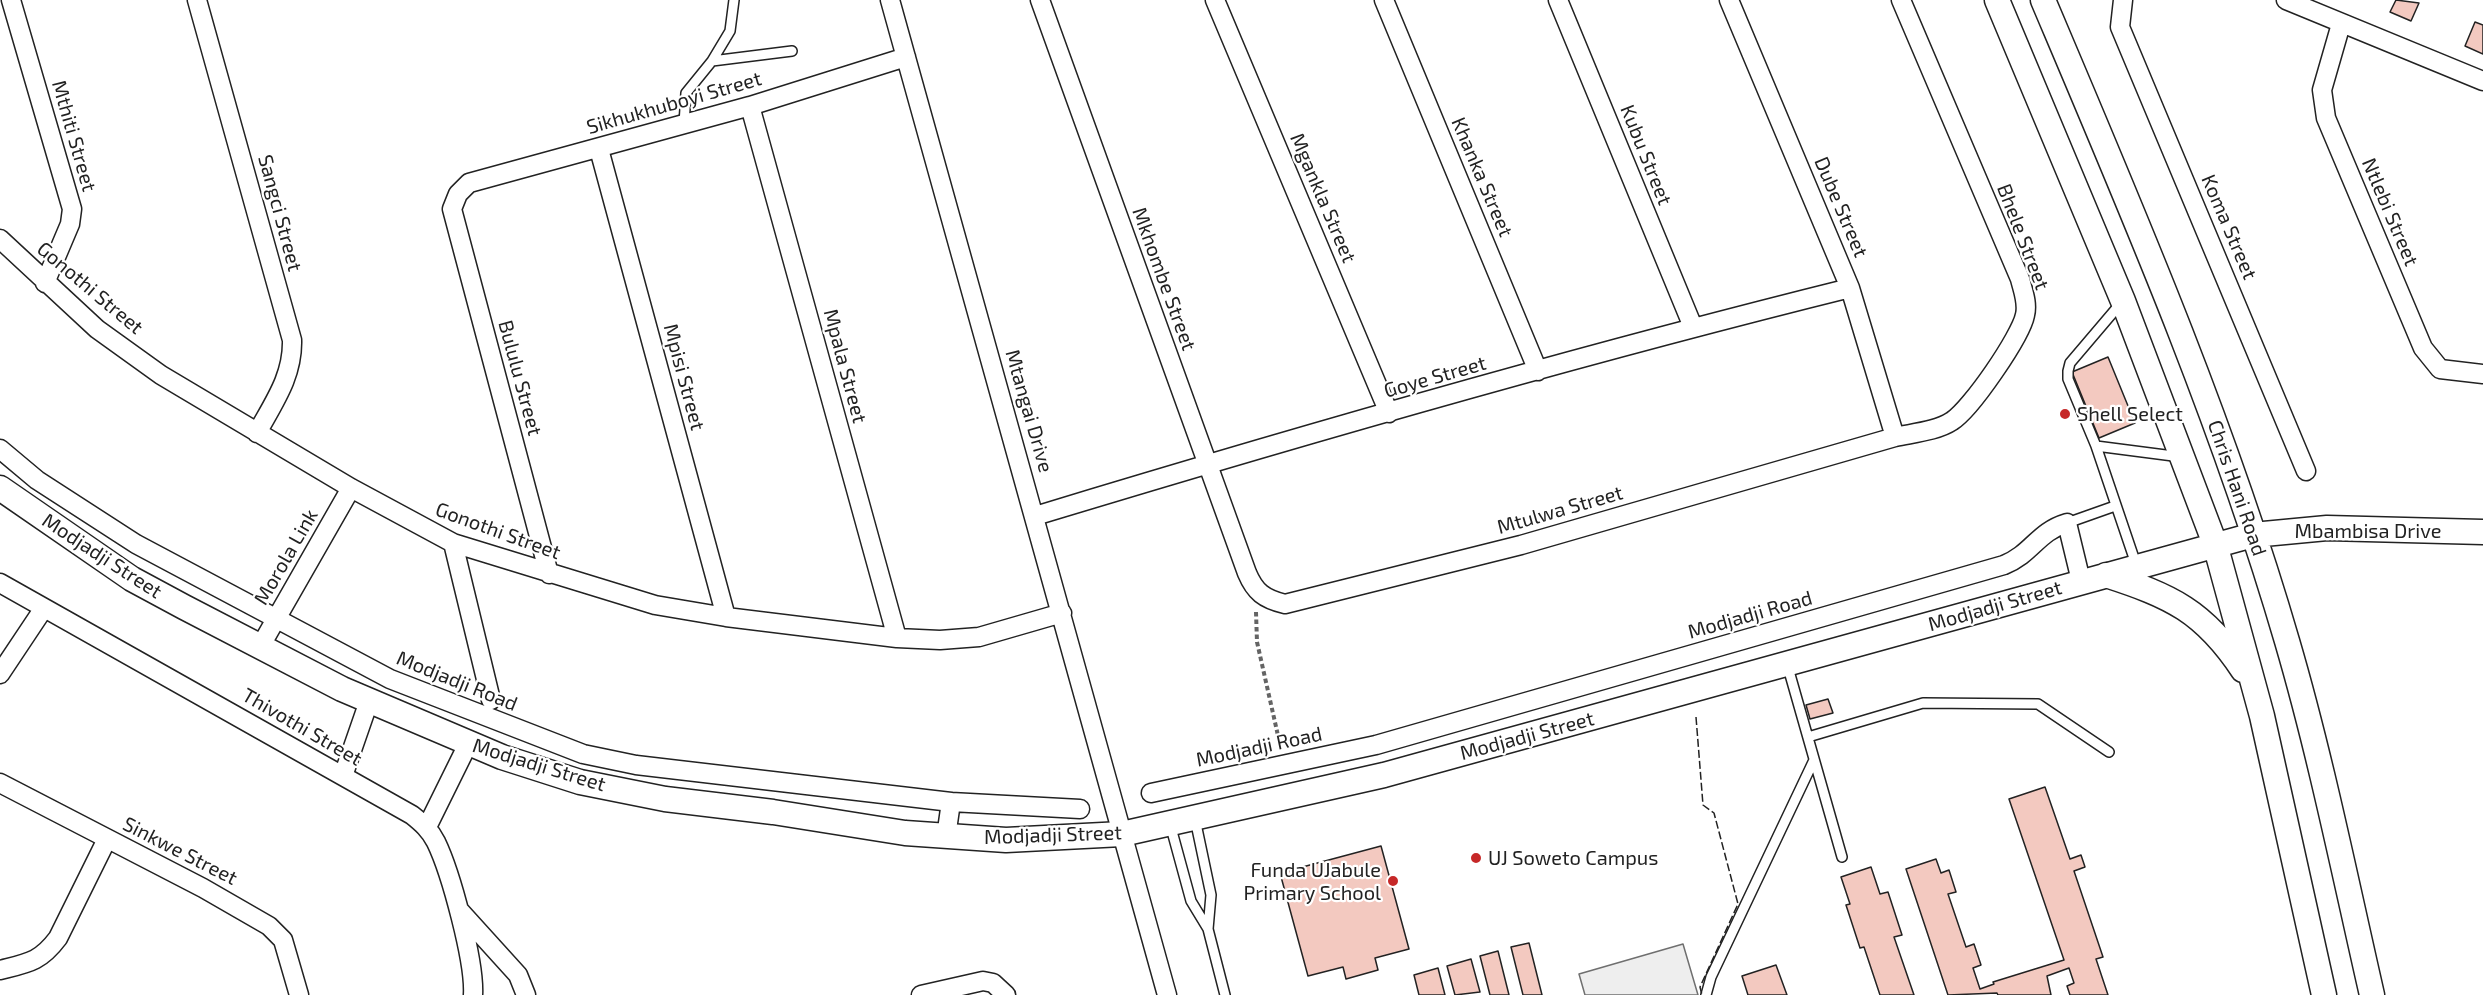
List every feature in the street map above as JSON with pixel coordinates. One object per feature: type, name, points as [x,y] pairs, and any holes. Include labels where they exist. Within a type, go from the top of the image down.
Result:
[{"type":"street","name":"Mthiti Street","points":[[11,0],[72,209],[70,224],[45,283]]},
{"type":"street","name":"Sangci Street","points":[[197,0],[292,340],[292,361],[285,381],[257,433]]},
{"type":"street","name":"Mtangai Drive","points":[[890,0],[1167,995]]},
{"type":"street","name":"Mkhombe Street","points":[[1040,0],[1247,573],[1254,589],[1260,594]]},
{"type":"street","name":"Mgankla Street","points":[[1215,0],[1389,413]]},
{"type":"street","name":"Khanka Street","points":[[1384,0],[1538,371]]},
{"type":"street","name":"Kubu Street","points":[[1558,0],[1693,327]]},
{"type":"street","name":"Dube Street","points":[[1730,0],[1850,288],[1895,437]]},
{"type":"street","name":"Bhele Street","points":[[1895,437],[1944,425],[1959,416],[1979,391],[2022,325],[2026,302],[2020,279],[1901,0]]},
{"type":"street","name":"Chris Hani Road","points":[[1997,0],[2123,301],[2215,544],[2253,684],[2324,995]]},
{"type":"street","name":"Chris Hani Road","points":[[2043,0],[2188,348],[2253,535],[2287,641],[2330,809],[2372,995]]},
{"type":"street","name":"Koma Street","points":[[2123,0],[2120,27],[2306,471]]},
{"type":"street","points":[[2286,0],[2479,79],[2483,96]]},
{"type":"street","name":"Ntlebi Street","points":[[2341,24],[2322,90],[2326,118],[2424,348],[2440,369],[2483,374]]},
{"type":"street","name":"Sikhukhuboyi Street","points":[[458,194],[469,183],[599,149],[906,57]]},
{"type":"street","name":"Mpala Street","points":[[750,105],[897,638]]},
{"type":"street","name":"Mpisi Street","points":[[599,149],[726,617]]},
{"type":"street","name":"Bululu Street","points":[[458,194],[452,209],[549,574]]},
{"type":"street","name":"Gonothi Street","points":[[0,239],[97,329],[161,375],[351,488],[453,543],[655,605],[726,617],[897,638],[940,640],[979,637],[1062,613]]},
{"type":"street","name":"Goye Street","points":[[1035,516],[1207,464],[1693,327],[1850,288]]},
{"type":"street","name":"Mtulwa Street","points":[[1260,594],[1284,604],[1311,599],[1521,545],[1895,437]]},
{"type":"street","name":"Modjadji Road","points":[[0,449],[37,480],[136,544],[390,679],[583,754],[636,765],[951,802],[1080,809]]},
{"type":"street","name":"Modjadji Street","points":[[0,488],[132,579],[260,647],[369,701],[502,758],[601,787],[665,799],[946,837],[1006,840],[1092,838],[1122,834],[1384,775],[2253,535]]},
{"type":"street","name":"Morola Link","points":[[260,647],[351,488]]},
{"type":"street","points":[[2067,524],[2081,581]]},
{"type":"street","name":"Modjadji Road","points":[[1151,793],[1376,745],[2004,565],[2020,559],[2051,528],[2067,524]]},
{"type":"street","name":"Mbambisa Drive","points":[[2253,535],[2326,528],[2483,532]]},
{"type":"street","points":[[453,543],[490,700]]},
{"type":"street","points":[[2106,575],[2158,592],[2202,619],[2224,642],[2253,684]]},
{"type":"street","name":"Thivothi Street","points":[[0,583],[412,815],[427,827],[436,842],[459,910],[472,995]]},
{"type":"street","points":[[0,674],[44,608]]},
{"type":"street","points":[[343,776],[369,701]]},
{"type":"street","points":[[427,827],[468,744]]},
{"type":"street","points":[[1376,745],[1384,775]]},
{"type":"street","name":"Sinkwe Street","points":[[0,783],[203,888],[269,926],[283,940],[300,995]]},
{"type":"street","points":[[946,837],[951,802]]},
{"type":"street","points":[[0,970],[34,961],[47,952],[58,938],[106,839]]},
{"type":"street","points":[[459,910],[518,975],[526,995]]},
{"type":"street","points":[[921,995],[983,981],[993,983],[1006,995]]},
{"type":"lane","points":[[684,124],[686,93],[712,61],[730,31],[734,0]]},
{"type":"lane","points":[[712,61],[792,51]]},
{"type":"lane","points":[[2123,301],[2070,363],[2067,371],[2068,379],[2096,446],[2137,567]]},
{"type":"lane","points":[[2096,446],[2183,458]]},
{"type":"lane","points":[[2067,524],[2115,506]]},
{"type":"lane","points":[[1787,664],[1842,857]]},
{"type":"lane","points":[[1808,736],[1923,703],[2038,704],[2109,752]]},
{"type":"lane","points":[[1706,995],[1711,976],[1814,760]]},
{"type":"lane","points":[[1195,819],[1211,895],[1208,929]]},
{"type":"lane","points":[[1170,824],[1191,902],[1208,929],[1225,995]]},
{"type":"path","points":[[1260,594],[1256,602],[1257,642],[1285,765]]},
{"type":"shaded area","points":[[1683,944],[1698,995],[1585,995],[1579,974]]},
{"type":"building","points":[[2396,0],[2419,3],[2411,21],[2390,12]]},
{"type":"building","points":[[2475,22],[2483,25],[2483,54],[2465,46]]},
{"type":"building","points":[[2108,357],[2135,423],[2099,438],[2072,372]]},
{"type":"building","points":[[1828,699],[1833,713],[1810,719],[1806,705]]},
{"type":"building","points":[[2045,787],[2070,859],[2081,855],[2085,867],[2074,871],[2103,957],[2096,959],[2108,995],[2070,995],[2067,986],[2074,983],[2069,968],[2047,976],[2051,995],[1998,995],[1997,993],[1948,995],[1906,869],[1936,859],[1941,873],[1949,870],[1956,892],[1948,894],[1966,947],[1974,944],[1981,965],[1973,968],[1980,989],[1994,984],[1993,982],[2064,960],[2009,799]]},
{"type":"building","points":[[1381,846],[1409,949],[1375,958],[1378,970],[1346,979],[1343,967],[1308,976],[1280,873]]},
{"type":"building","points":[[1871,867],[1880,894],[1888,892],[1902,935],[1894,937],[1914,995],[1880,995],[1864,947],[1860,948],[1846,905],[1850,904],[1841,877]]},
{"type":"building","points":[[1529,943],[1542,995],[1523,995],[1511,947]]},
{"type":"building","points":[[1498,951],[1509,995],[1490,995],[1480,956]]},
{"type":"building","points":[[1471,959],[1480,992],[1455,995],[1447,966]]},
{"type":"building","points":[[1776,965],[1787,995],[1748,995],[1742,976]]},
{"type":"building","points":[[1438,968],[1445,995],[1419,995],[1414,975]]},
{"type":"fence","points":[[1696,717],[1703,805],[1714,813],[1738,904],[1700,987],[1702,995]]},
{"type":"place","name":"Shell Select","points":[[2065,414]]},
{"type":"place","name":"UJ Soweto Campus","points":[[1476,858]]},
{"type":"place","name":"Funda UJabule Primary School","points":[[1393,881]]}]
